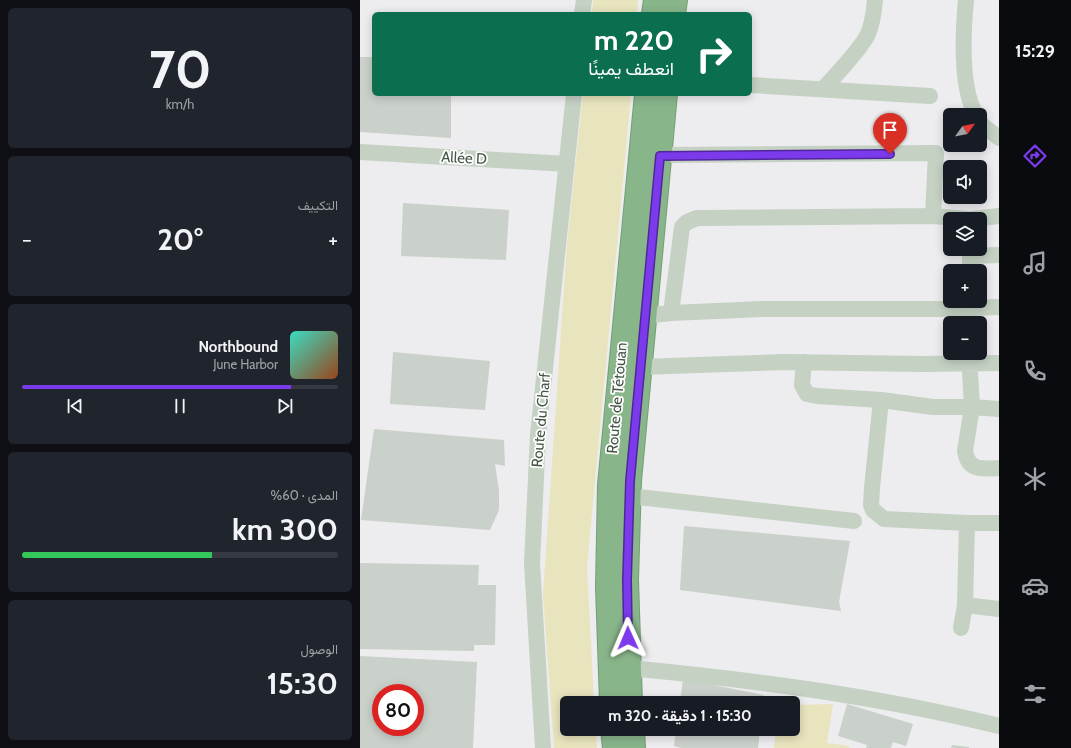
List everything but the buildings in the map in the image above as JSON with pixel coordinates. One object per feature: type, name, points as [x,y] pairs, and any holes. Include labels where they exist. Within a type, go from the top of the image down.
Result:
[{"type":"highway","points":[[654,12],[655,0]]},
{"type":"highway","points":[[674,12],[676,0]]},
{"type":"highway","name":"Route de Tétouan","points":[[611,696],[607,587],[609,485],[646,96]]},
{"type":"highway","name":"Route de Tétouan","points":[[631,696],[627,580],[629,496],[644,316],[666,96]]},
{"type":"highway","points":[[613,736],[614,748]]},
{"type":"highway","points":[[633,736],[634,748]]},
{"type":"street","points":[[582,12],[584,0]]},
{"type":"street","points":[[823,89],[867,36],[872,22],[874,0]]},
{"type":"street","points":[[966,0],[963,50],[968,95],[973,108]]},
{"type":"street","points":[[752,85],[930,96]]},
{"type":"street","name":"Route du Charf","points":[[542,748],[532,563],[538,435],[574,96]]},
{"type":"street","points":[[987,129],[999,138]]},
{"type":"street","name":"Allée D","points":[[360,152],[567,164]]},
{"type":"street","points":[[660,156],[936,153],[933,216]]},
{"type":"street","points":[[987,217],[999,216]]},
{"type":"street","points":[[671,313],[682,227],[691,220],[697,218],[943,217]]},
{"type":"street","points":[[970,258],[999,255]]},
{"type":"street","points":[[644,316],[671,313],[762,309],[940,309],[970,311],[999,307]]},
{"type":"street","points":[[640,367],[804,362],[922,364],[953,360]]},
{"type":"street","points":[[969,360],[972,407],[965,451],[966,457],[971,466],[978,469],[999,468]]},
{"type":"street","points":[[981,360],[999,363]]},
{"type":"street","points":[[804,362],[802,385],[807,394],[933,406],[999,409]]},
{"type":"street","points":[[881,400],[871,505],[876,514],[884,519],[999,523]]},
{"type":"street","points":[[629,496],[854,521]]},
{"type":"street","points":[[961,628],[965,605],[966,523]]},
{"type":"street","points":[[965,605],[999,609]]},
{"type":"street","points":[[629,668],[748,680],[844,694],[915,707],[999,726]]},
{"type":"shaded area","points":[[593,0],[638,0],[637,12],[592,12]]},
{"type":"shaded area","points":[[583,96],[631,96],[587,567],[594,696],[560,696],[560,736],[596,736],[597,748],[554,748],[543,595],[567,244]]},
{"type":"shaded area","points":[[833,704],[827,743],[850,746],[849,748],[774,748],[775,736],[800,736],[800,705]]},
{"type":"route","points":[[628,638],[627,580],[630,481],[644,316],[660,156],[890,154]]}]
